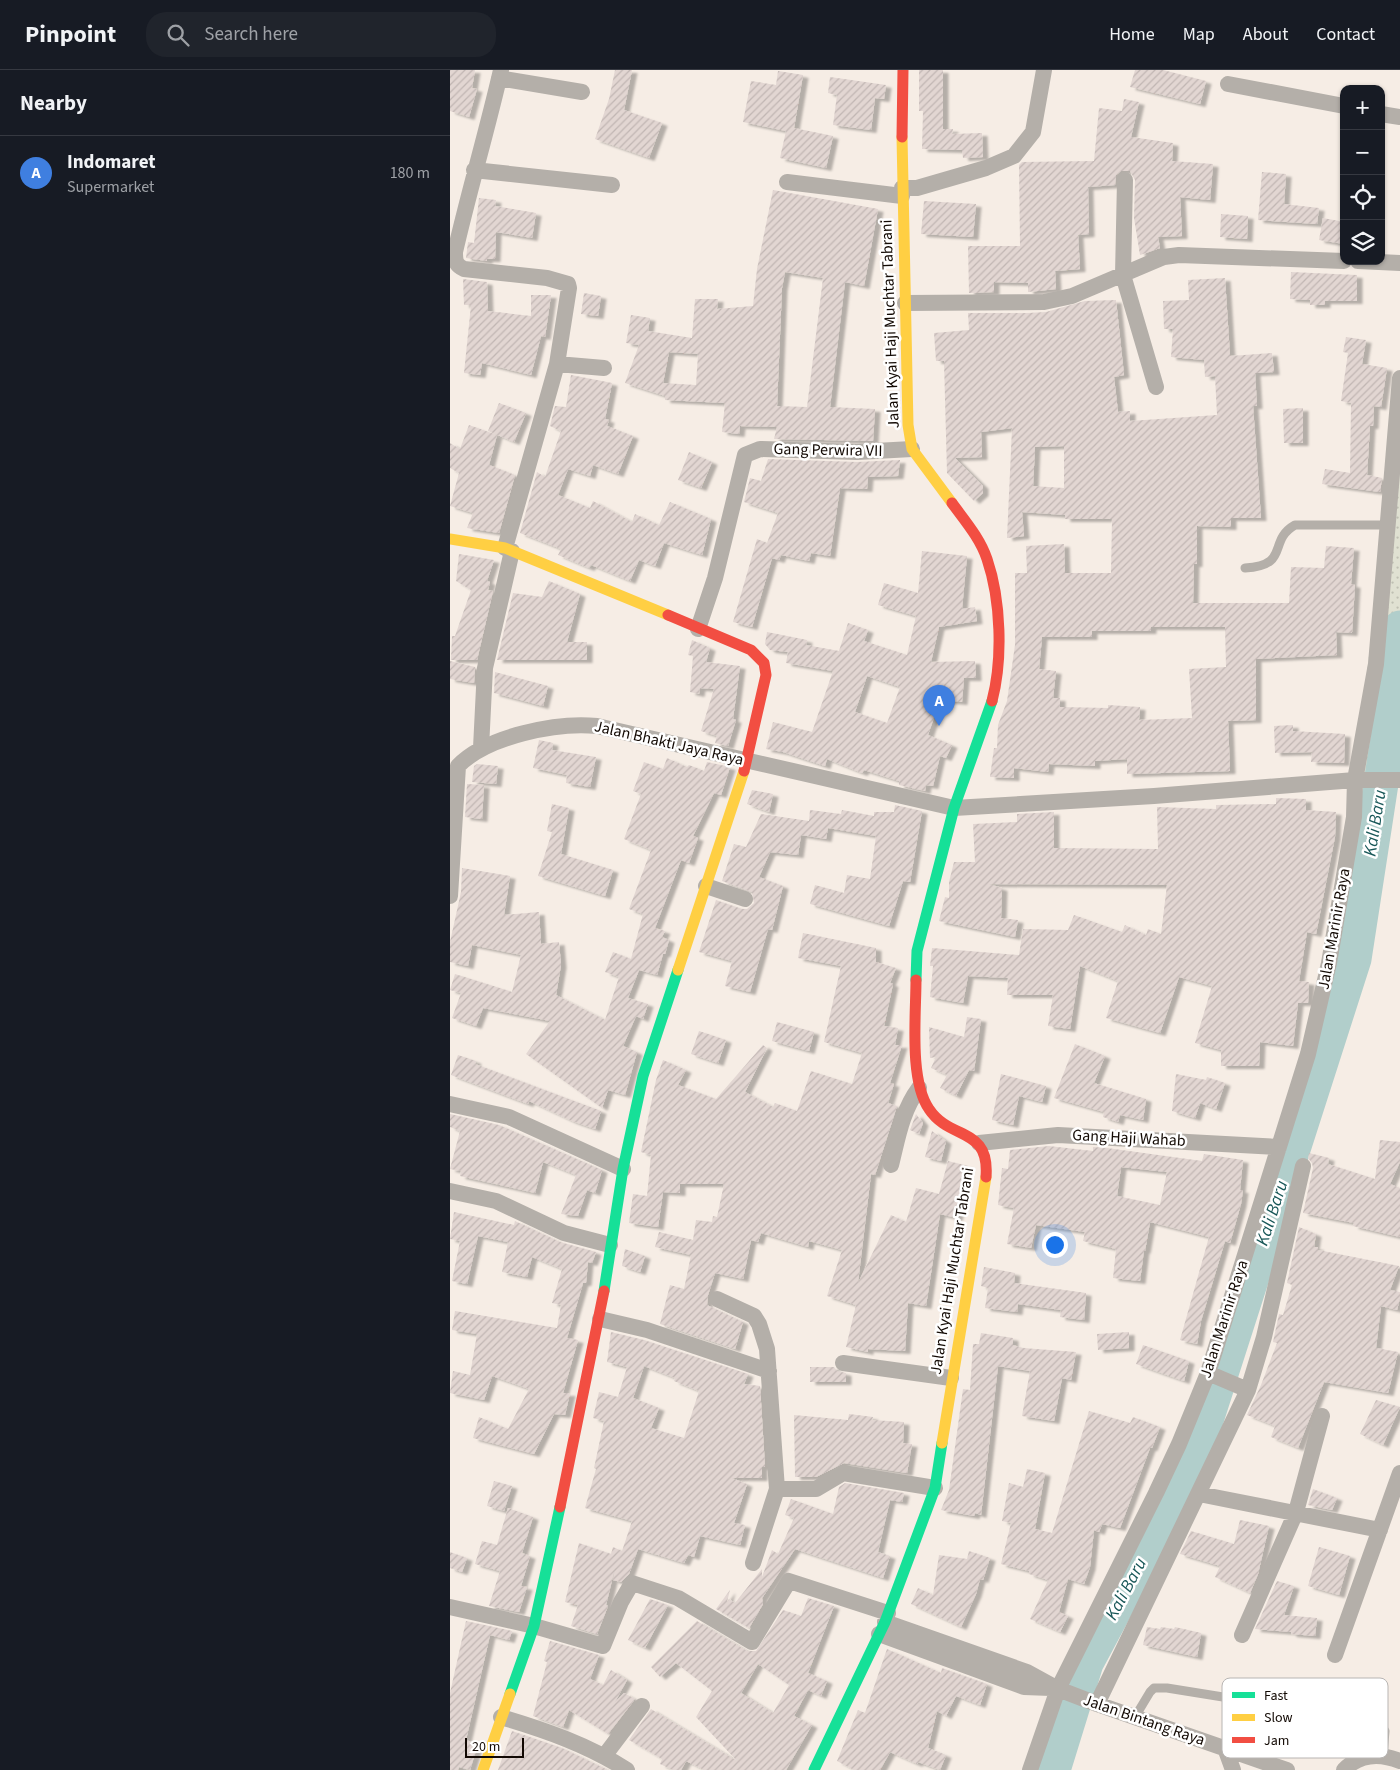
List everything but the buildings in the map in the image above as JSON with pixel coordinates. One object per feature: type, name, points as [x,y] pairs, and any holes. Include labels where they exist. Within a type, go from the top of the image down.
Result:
[{"type":"street","name":"Jalan Kyai Haji Muchtar Tabrani","points":[[814,1770],[884,1623],[936,1488],[951,1378],[986,1175],[986,1158],[979,1143],[946,1125],[929,1110],[919,1088],[915,1038],[917,951],[954,808],[993,699],[998,673],[999,634],[987,559],[975,534],[912,449],[908,426],[902,192],[903,70]]},
{"type":"street","points":[[787,182],[902,192],[986,168],[1014,156],[1025,145],[1033,132],[1044,70]]},
{"type":"street","points":[[481,748],[485,668],[508,550],[557,364],[570,296],[568,284],[547,278],[464,269],[458,266],[455,261],[455,252],[474,170],[489,122],[500,74],[582,92]]},
{"type":"street","points":[[1228,84],[1340,105]]},
{"type":"street","points":[[1385,115],[1400,117]]},
{"type":"street","points":[[474,170],[612,185]]},
{"type":"street","points":[[1125,180],[1123,275],[1156,387]]},
{"type":"street","points":[[905,303],[1044,302],[1072,296],[1164,257],[1179,255],[1340,261]]},
{"type":"street","points":[[1385,262],[1400,263]]},
{"type":"street","points":[[557,364],[604,368]]},
{"type":"street","name":"Jalan Marinir Raya","points":[[1030,1770],[1060,1690],[1156,1493],[1210,1374],[1308,1054],[1329,963],[1354,817],[1363,780],[1376,664],[1396,526],[1400,378]]},
{"type":"street","name":"Gang Perwira VII","points":[[698,629],[718,569],[745,455],[760,449],[857,452],[912,449]]},
{"type":"street","points":[[450,540],[508,550],[751,650],[764,663],[766,676],[747,761],[643,1076],[623,1169],[600,1318],[534,1626],[483,1770]]},
{"type":"street","name":"Jalan Bhakti Jaya Raya","points":[[450,896],[454,765],[481,748],[506,739],[557,726],[576,724],[598,726],[954,808],[1154,796],[1363,780],[1398,780]]},
{"type":"street","points":[[706,886],[745,899]]},
{"type":"street","points":[[891,1165],[902,1119],[908,1103],[919,1088]]},
{"type":"street","points":[[450,1104],[509,1117],[623,1169]]},
{"type":"street","name":"Gang Haji Wahab","points":[[979,1143],[1058,1135],[1279,1147]]},
{"type":"street","points":[[1093,1703],[1199,1494],[1264,1337],[1304,1166]]},
{"type":"street","points":[[450,1191],[496,1201],[564,1233],[610,1245]]},
{"type":"street","points":[[717,1299],[754,1316],[766,1341],[777,1489],[753,1563]]},
{"type":"street","points":[[600,1318],[647,1330],[769,1371]]},
{"type":"street","points":[[843,1363],[951,1378]]},
{"type":"street","points":[[1210,1374],[1242,1387]]},
{"type":"street","points":[[1242,1635],[1296,1512],[1322,1416]]},
{"type":"street","points":[[777,1489],[816,1489],[843,1473],[936,1488]]},
{"type":"street","points":[[1335,1655],[1400,1473]]},
{"type":"street","points":[[1199,1494],[1380,1530]]},
{"type":"street","name":"Jalan Bintang Raya","points":[[534,1626],[603,1646],[621,1602],[632,1583],[678,1598],[752,1642],[789,1581],[1024,1686],[1060,1690],[1222,1747]]},
{"type":"street","points":[[450,1608],[534,1626]]},
{"type":"street","points":[[604,1755],[642,1706]]},
{"type":"street","points":[[501,1717],[535,1727],[604,1755],[627,1770]]},
{"type":"street","points":[[1388,1756],[1400,1761]]},
{"type":"street","points":[[1229,1758],[1233,1770]]},
{"type":"street","name":"Jalan Bintang Raya","points":[[1253,1758],[1287,1770]]},
{"type":"street","points":[[1344,1770],[1361,1758]]},
{"type":"lane","points":[[1244,568],[1267,565],[1274,558],[1286,530],[1295,525],[1396,526]]},
{"type":"lane","points":[[1135,1717],[1146,1696],[1154,1688],[1167,1688],[1222,1697]]},
{"type":"shaded area","points":[[1400,378],[1400,780],[1355,780]]},
{"type":"waterway","name":"Kali Baru","points":[[1053,1770],[1086,1663],[1191,1467],[1354,959],[1390,725],[1400,628]]},
{"type":"traffic: fast","points":[[916,980],[917,951],[954,808],[992,701]]},
{"type":"traffic: fast","points":[[604,1291],[623,1169],[643,1076],[678,970]]},
{"type":"traffic: fast","points":[[814,1770],[885,1622],[935,1488],[942,1443]]},
{"type":"traffic: fast","points":[[510,1694],[534,1626],[560,1507]]},
{"type":"traffic: slow","points":[[902,137],[908,425],[912,449],[952,503]]},
{"type":"traffic: slow","points":[[450,539],[505,548],[668,615]]},
{"type":"traffic: slow","points":[[678,970],[744,771]]},
{"type":"traffic: slow","points":[[942,1443],[986,1177]]},
{"type":"traffic: slow","points":[[483,1770],[510,1694]]},
{"type":"traffic: jam","points":[[902,137],[903,70]]},
{"type":"traffic: jam","points":[[952,503],[972,530],[984,551],[992,575],[999,630],[998,667],[992,701]]},
{"type":"traffic: jam","points":[[668,615],[751,650],[764,663],[766,675],[744,771]]},
{"type":"traffic: jam","points":[[916,980],[916,1065],[923,1097],[929,1109],[938,1119],[967,1136],[982,1149],[986,1161],[986,1177]]},
{"type":"traffic: jam","points":[[560,1507],[604,1291]]},
{"type":"place","name":"Indomaret","points":[[939,726]]}]
